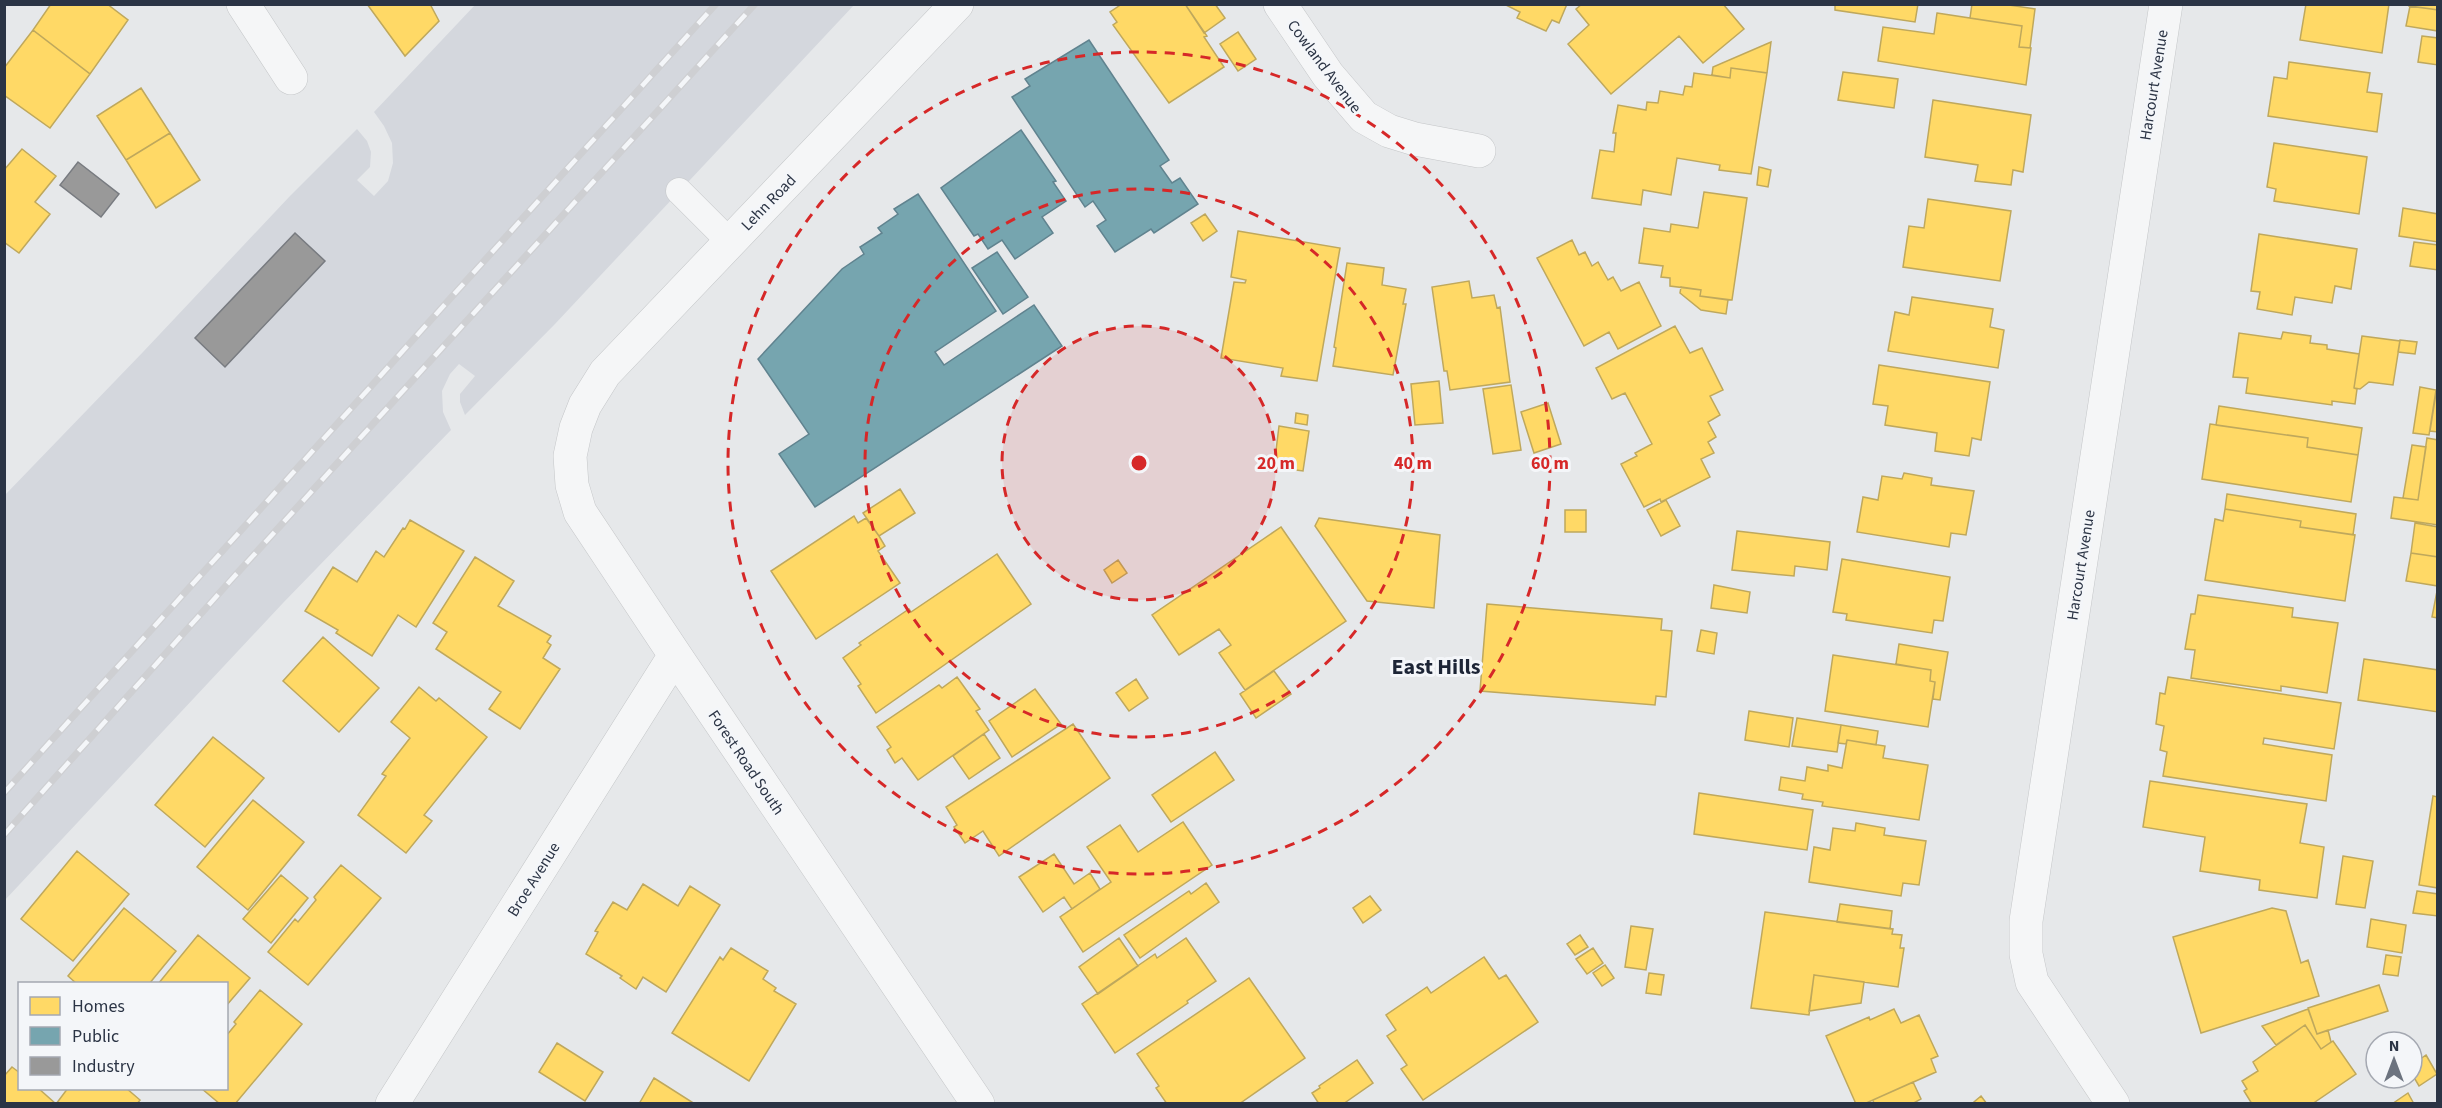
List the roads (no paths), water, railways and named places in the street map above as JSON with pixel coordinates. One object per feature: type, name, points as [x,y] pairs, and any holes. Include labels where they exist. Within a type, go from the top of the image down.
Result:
[{"type":"street","points":[[243,4],[291,78]]},
{"type":"street","name":"Lehn Road","points":[[585,405],[605,373],[957,4]]},
{"type":"street","name":"Cowland Avenue","points":[[1280,4],[1328,75],[1364,117],[1389,131],[1415,139],[1479,151]]},
{"type":"street","name":"Harcourt Avenue","points":[[2113,1104],[2032,982],[2026,954],[2026,921],[2166,4]]},
{"type":"street","name":"Forest Road South","points":[[585,405],[576,428],[570,456],[572,484],[580,512],[978,1104]]},
{"type":"street","name":"Broe Avenue","points":[[392,1104],[675,655]]},
{"type":"lane","points":[[678,191],[730,242]]},
{"type":"railway","points":[[4,793],[716,4]]},
{"type":"railway","points":[[4,835],[231,580],[755,4]]},
{"type":"district","name":"East Hills","points":[[1436,666]]}]
